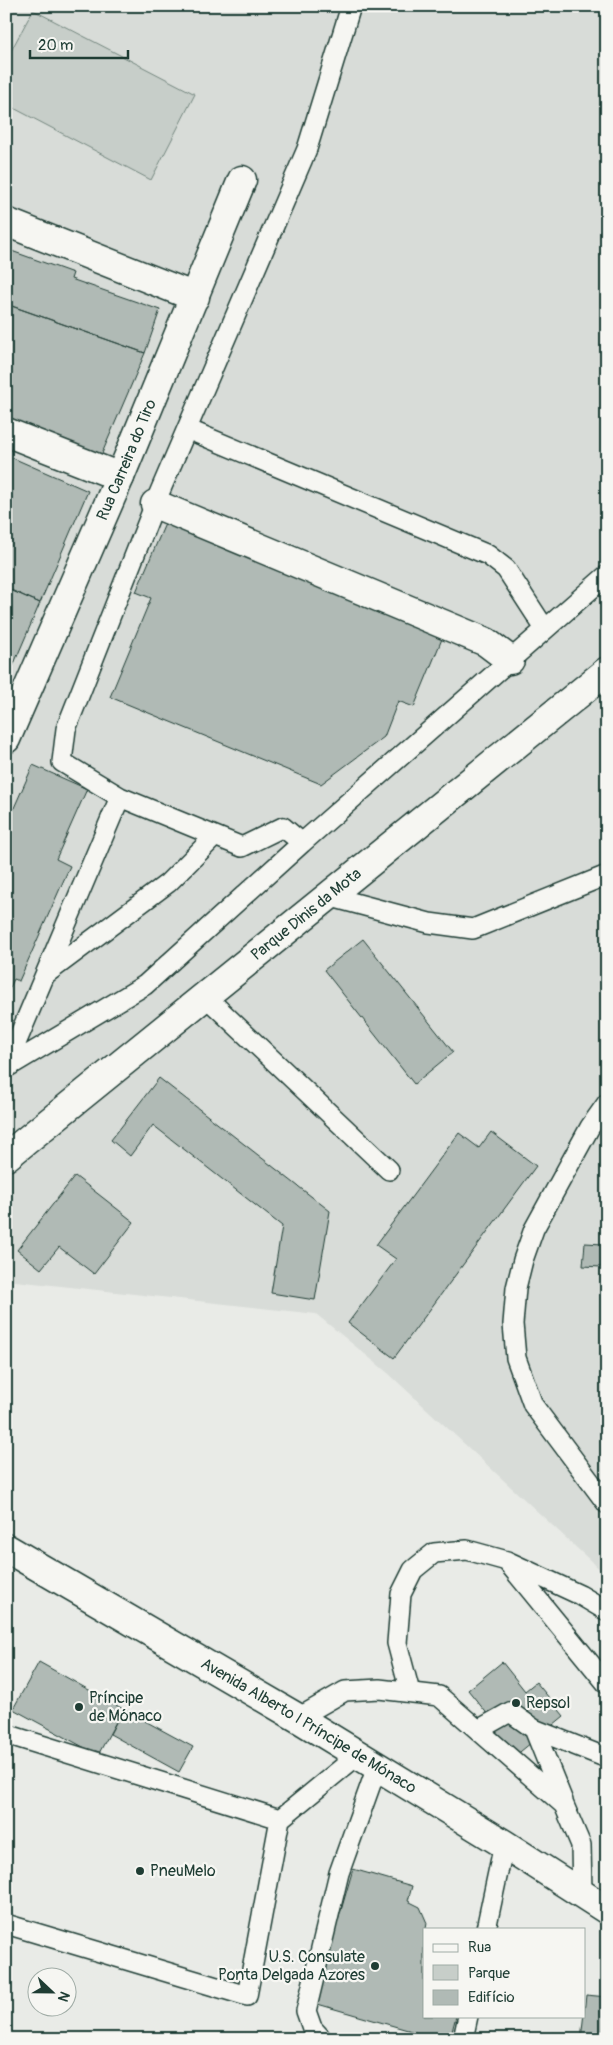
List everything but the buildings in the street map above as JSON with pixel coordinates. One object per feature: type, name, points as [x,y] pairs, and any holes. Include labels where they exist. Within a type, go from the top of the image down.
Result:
[{"type":"street","name":"Rua Carreira do Tiro","points":[[6,739],[120,477],[242,180]]},
{"type":"street","points":[[6,222],[195,297]]},
{"type":"street","points":[[6,432],[120,477]]},
{"type":"street","points":[[155,504],[486,642],[510,660]]},
{"type":"street","name":"Parque Dinis da Mota","points":[[6,1157],[607,671]]},
{"type":"street","name":"Avenida Alberto I Príncipe de Mónaco","points":[[6,1548],[298,1718],[504,1844],[607,1910]]},
{"type":"lane","points":[[302,843],[282,827],[242,847],[120,797],[62,762],[66,728],[155,504],[307,149],[351,6]]},
{"type":"lane","points":[[187,429],[488,555],[506,569],[545,629]]},
{"type":"lane","points":[[6,1068],[145,985],[302,843],[607,575]]},
{"type":"lane","points":[[6,1068],[120,797]]},
{"type":"lane","points":[[45,975],[168,883],[215,836]]},
{"type":"lane","points":[[328,896],[429,923],[473,929],[607,875]]},
{"type":"lane","points":[[205,996],[389,1170]]},
{"type":"lane","points":[[607,1102],[590,1127],[534,1229],[516,1288],[514,1324],[516,1358],[533,1405],[607,1504]]},
{"type":"lane","points":[[410,1692],[397,1643],[397,1622],[401,1594],[413,1570],[434,1553],[467,1550],[507,1561],[580,1595],[607,1611]]},
{"type":"lane","points":[[507,1561],[607,1684]]},
{"type":"lane","points":[[298,1718],[345,1691],[379,1689],[439,1696],[564,1805]]},
{"type":"lane","points":[[478,1730],[510,1712],[534,1729],[607,1758]]},
{"type":"lane","points":[[534,1729],[581,1844],[582,1895]]},
{"type":"lane","points":[[6,1734],[280,1819]]},
{"type":"lane","points":[[6,1924],[247,1996],[280,1819],[367,1761]]},
{"type":"lane","points":[[322,2039],[312,2028],[306,2011],[367,1761]]},
{"type":"lane","points":[[486,1928],[504,1844]]},
{"type":"lane","points":[[463,2039],[468,2018]]},
{"type":"shaded area","points":[[6,6],[607,6],[607,1576],[388,1373],[316,1314],[6,1280]]},
{"type":"green space","points":[[33,10],[195,94],[151,180],[6,104],[6,60]]},
{"type":"place","name":"Repsol","points":[[516,1703]]},
{"type":"place","name":"Príncipe de Mónaco","points":[[79,1707]]},
{"type":"place","name":"PneuMelo","points":[[140,1871]]},
{"type":"place","name":"U.S. Consulate Ponta Delgada Azores","points":[[375,1966]]}]
